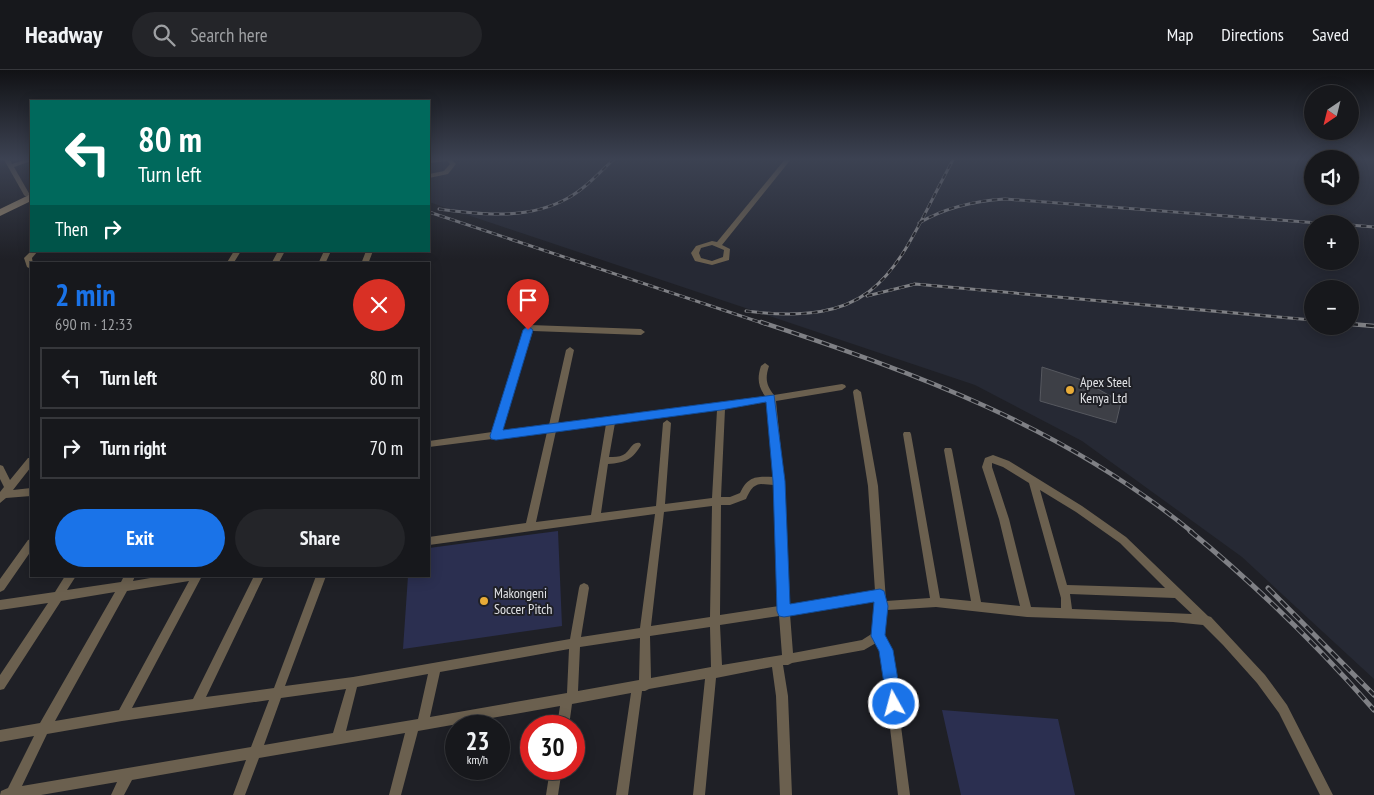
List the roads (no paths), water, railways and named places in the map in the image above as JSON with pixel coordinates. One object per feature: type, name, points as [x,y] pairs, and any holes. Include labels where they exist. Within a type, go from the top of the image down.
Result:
[{"type":"street","points":[[719,244],[761,192]]},
{"type":"street","points":[[0,212],[30,195]]},
{"type":"street","points":[[30,265],[28,258],[34,252]]},
{"type":"street","points":[[496,436],[530,328],[642,332]]},
{"type":"street","points":[[530,527],[570,350]]},
{"type":"street","points":[[765,366],[761,377],[764,390],[771,397],[779,481],[784,611],[782,696],[786,795]]},
{"type":"street","points":[[430,444],[721,406],[842,387]]},
{"type":"street","points":[[857,392],[873,486],[881,601],[878,636],[886,650],[890,668],[904,795]]},
{"type":"street","points":[[699,795],[714,673],[717,476],[721,406]]},
{"type":"street","points":[[595,518],[611,420]]},
{"type":"street","points":[[622,795],[641,686],[667,422]]},
{"type":"street","points":[[907,434],[936,602]]},
{"type":"street","points":[[605,461],[621,460],[630,457],[637,445]]},
{"type":"street","points":[[948,450],[978,607]]},
{"type":"street","points":[[1027,612],[988,462],[993,459],[1091,517],[1123,540],[1207,620],[1245,661],[1277,700],[1296,732],[1327,795]]},
{"type":"street","points":[[3,494],[30,462]]},
{"type":"street","points":[[0,469],[3,494]]},
{"type":"street","points":[[430,541],[740,498],[748,484],[753,481],[779,481]]},
{"type":"street","points":[[1033,481],[1063,589],[1067,613]]},
{"type":"street","points":[[3,494],[30,492]]},
{"type":"street","points":[[0,587],[30,544]]},
{"type":"street","points":[[0,685],[70,577]]},
{"type":"street","points":[[0,605],[58,597],[127,581],[181,577]]},
{"type":"street","points":[[122,716],[194,577]]},
{"type":"street","points":[[197,704],[259,577]]},
{"type":"street","points":[[239,795],[321,577]]},
{"type":"street","points":[[9,794],[127,581]]},
{"type":"street","points":[[566,715],[570,699],[575,643],[584,588]]},
{"type":"street","points":[[1063,589],[1178,593]]},
{"type":"street","points":[[0,736],[197,704],[353,682],[645,632],[784,611],[881,601],[936,602],[1027,612],[1207,620]]},
{"type":"street","points":[[9,794],[30,793],[128,774],[783,661],[864,645],[878,636]]},
{"type":"street","points":[[395,795],[435,668]]},
{"type":"street","points":[[338,738],[353,682]]},
{"type":"street","points":[[117,795],[128,774]]},
{"type":"street","points":[[552,795],[554,780]]},
{"type":"railway","points":[[439,209],[488,214],[521,213],[553,205],[578,192]]},
{"type":"railway","points":[[921,222],[936,192]]},
{"type":"railway","points":[[921,222],[960,206],[982,201],[1005,199],[1304,222]]},
{"type":"railway","points":[[430,212],[765,324]]},
{"type":"railway","points":[[746,311],[793,314],[830,310],[858,298],[881,281],[900,258],[921,222]]},
{"type":"railway","points":[[1359,226],[1374,227]]},
{"type":"railway","points":[[867,296],[915,284],[1304,319]]},
{"type":"railway","points":[[761,322],[932,383],[987,407],[1040,433],[1092,462],[1143,495],[1192,532]]},
{"type":"railway","points":[[1359,325],[1374,326]]},
{"type":"railway","points":[[1190,531],[1286,617],[1331,662],[1374,710]]},
{"type":"railway","points":[[1268,588],[1374,695]]},
{"type":"place","name":"Apex Steel Kenya Ltd","points":[[1070,390]]},
{"type":"place","name":"Makongeni Soccer Pitch","points":[[484,601]]}]
